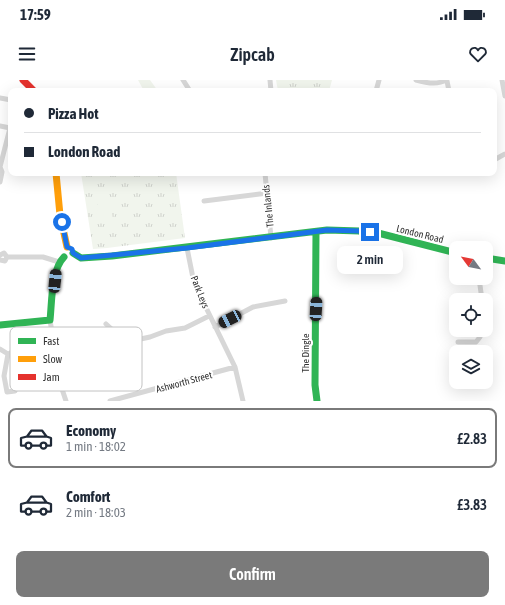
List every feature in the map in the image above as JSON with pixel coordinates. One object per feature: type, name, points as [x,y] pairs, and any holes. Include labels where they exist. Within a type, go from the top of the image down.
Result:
[{"type":"main road","points":[[24,80],[31,88]]},
{"type":"main road","points":[[56,176],[60,215],[67,247]]},
{"type":"main road","name":"London Road","points":[[73,253],[81,258],[187,248],[334,230],[360,231],[364,235],[370,232],[378,233],[449,251]]},
{"type":"main road","name":"The Dingle","points":[[316,232],[317,283],[314,385],[317,401]]},
{"type":"main road","points":[[64,256],[69,257],[73,253],[72,249],[67,247]]},
{"type":"main road","points":[[64,256],[62,251],[67,247]]},
{"type":"main road","points":[[0,325],[50,320],[59,262],[64,256]]},
{"type":"main road","points":[[493,259],[505,261]]},
{"type":"street","points":[[416,80],[426,83],[446,80]]},
{"type":"street","points":[[502,80],[505,96]]},
{"type":"street","points":[[0,182],[2,172],[0,167],[8,136]]},
{"type":"street","name":"The Inlands","points":[[265,176],[271,238]]},
{"type":"street","points":[[204,201],[267,193]]},
{"type":"street","name":"Park Leys","points":[[187,248],[194,283],[214,327],[235,367],[243,401]]},
{"type":"street","points":[[0,255],[4,254],[7,257],[43,257],[59,262]]},
{"type":"street","points":[[0,260],[5,261],[7,257]]},
{"type":"street","points":[[214,327],[252,307],[285,301]]},
{"type":"street","points":[[142,339],[166,330],[185,328],[209,316]]},
{"type":"street","points":[[50,320],[51,327]]},
{"type":"street","points":[[106,324],[109,327]]},
{"type":"street","points":[[458,342],[476,342],[480,337]]},
{"type":"street","points":[[0,349],[8,354],[4,376],[7,392],[11,391]]},
{"type":"street","name":"Ashworth Street","points":[[110,401],[235,367]]},
{"type":"street","points":[[63,391],[66,401]]},
{"type":"green space","points":[[138,80],[150,80],[156,88],[142,88]]},
{"type":"green space","points":[[276,80],[332,80],[330,88],[277,88]]},
{"type":"green space","points":[[81,176],[176,176],[185,238],[93,249]]},
{"type":"green space","points":[[98,200],[110,200],[113,221],[106,224],[96,223]]},
{"type":"traffic: fast","points":[[73,253],[81,258],[112,256],[327,230],[360,231],[364,235],[370,232],[378,233],[449,251]]},
{"type":"traffic: fast","points":[[316,232],[315,385],[317,401]]},
{"type":"traffic: fast","points":[[0,325],[50,320],[54,278],[64,257]]},
{"type":"traffic: fast","points":[[493,259],[505,261]]},
{"type":"traffic: slow","points":[[56,176],[60,215],[67,247]]},
{"type":"traffic: jam","points":[[23,80],[31,88]]},
{"type":"route","points":[[62,222],[67,247],[71,248],[73,253],[81,258],[187,248],[327,230],[360,231],[364,235],[370,232]]}]
